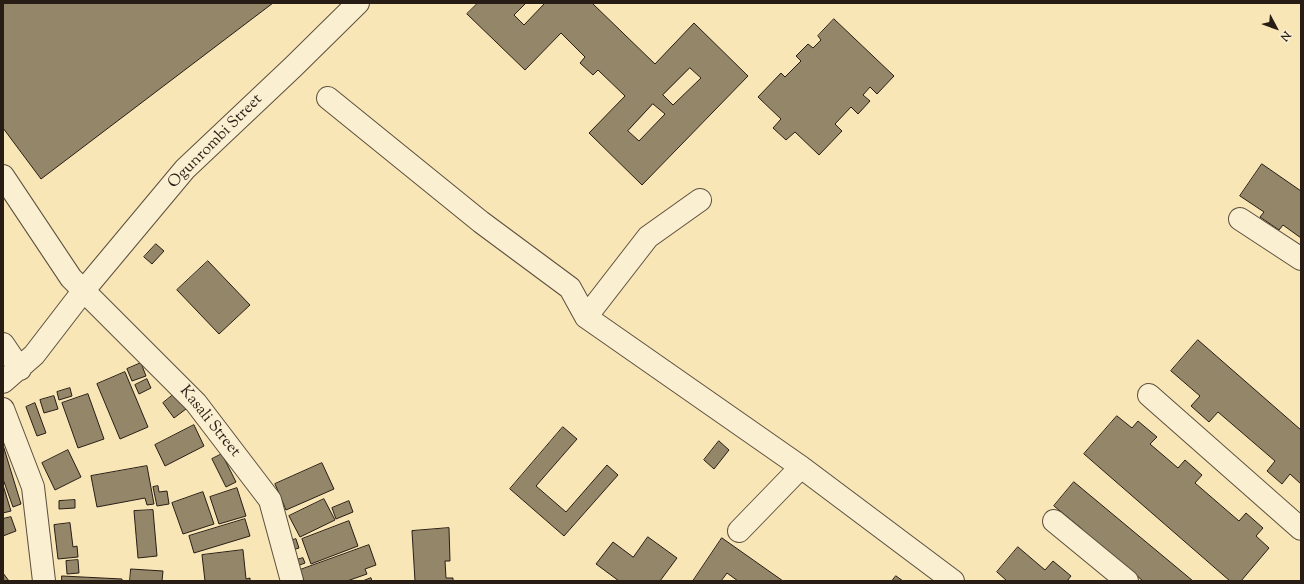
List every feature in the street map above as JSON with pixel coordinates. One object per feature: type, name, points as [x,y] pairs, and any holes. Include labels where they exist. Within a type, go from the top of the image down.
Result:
[{"type":"street","name":"Ogunrombi Street","points":[[3,382],[20,369],[34,355],[84,290],[185,169],[358,3]]},
{"type":"street","points":[[328,98],[481,222],[570,288],[586,317],[801,467],[953,581]]},
{"type":"street","name":"Kasali Street","points":[[3,176],[71,278],[196,403],[270,500],[292,581]]},
{"type":"street","points":[[586,317],[648,237],[700,200]]},
{"type":"street","points":[[1240,219],[1301,259]]},
{"type":"street","points":[[3,344],[20,369]]},
{"type":"street","points":[[1148,395],[1301,530]]},
{"type":"street","points":[[3,409],[33,487],[44,581]]},
{"type":"street","points":[[739,532],[801,467]]},
{"type":"street","points":[[1054,521],[1127,581]]},
{"type":"building","points":[[3,3],[273,3],[41,179],[3,128]]},
{"type":"building","points":[[478,3],[526,3],[514,15],[524,25],[545,3],[592,3],[655,64],[694,23],[748,76],[642,185],[589,133],[625,96],[598,70],[593,75],[580,63],[585,57],[561,33],[525,70],[467,14]],"holes":[[[690,68],[701,78],[673,105],[663,95]],[[653,104],[665,114],[639,141],[628,131]]]},
{"type":"building","points":[[834,19],[894,76],[877,94],[870,87],[863,95],[870,101],[858,114],[851,107],[835,124],[842,131],[819,155],[795,132],[786,140],[773,128],[781,119],[758,97],[781,73],[785,77],[801,61],[796,56],[808,44],[813,48],[821,40],[818,36]]},
{"type":"building","points":[[1262,164],[1301,191],[1301,238],[1283,225],[1279,230],[1260,217],[1264,212],[1240,196]]},
{"type":"building","points":[[156,244],[164,251],[152,264],[144,257]]},
{"type":"building","points":[[208,261],[250,305],[219,334],[177,290]]},
{"type":"building","points":[[1198,340],[1301,430],[1301,484],[1290,474],[1282,484],[1267,471],[1275,461],[1218,412],[1209,422],[1191,406],[1200,396],[1171,371]]},
{"type":"building","points":[[141,363],[146,376],[132,381],[127,369]]},
{"type":"building","points":[[125,372],[148,427],[120,439],[97,384]]},
{"type":"building","points":[[147,379],[151,388],[139,394],[135,385]]},
{"type":"building","points":[[70,388],[72,396],[59,400],[57,392]]},
{"type":"building","points":[[178,391],[190,406],[174,418],[163,403]]},
{"type":"building","points":[[88,394],[104,439],[78,448],[62,403]]},
{"type":"building","points":[[54,396],[58,409],[44,413],[40,400]]},
{"type":"building","points":[[35,403],[46,433],[37,436],[26,407]]},
{"type":"building","points":[[1117,416],[1132,428],[1138,421],[1157,437],[1150,444],[1178,468],[1185,460],[1202,475],[1195,483],[1239,521],[1246,513],[1263,528],[1256,536],[1269,548],[1241,581],[1230,581],[1084,454]]},
{"type":"building","points":[[194,425],[204,446],[165,466],[155,445]]},
{"type":"building","points":[[563,427],[577,439],[536,486],[566,512],[607,465],[618,475],[564,536],[510,489]]},
{"type":"building","points":[[719,441],[729,450],[714,469],[704,460]]},
{"type":"building","points":[[3,445],[21,504],[13,507],[3,479]]},
{"type":"building","points":[[68,450],[81,477],[55,490],[42,463]]},
{"type":"building","points":[[222,454],[236,482],[226,487],[212,459]]},
{"type":"building","points":[[322,463],[334,489],[286,510],[275,484]]},
{"type":"building","points":[[147,466],[154,504],[147,505],[145,498],[97,507],[91,476]]},
{"type":"building","points":[[1074,482],[1193,581],[1143,581],[1102,546],[1077,536],[1082,529],[1054,506]]},
{"type":"building","points":[[3,485],[11,511],[3,513]]},
{"type":"building","points":[[158,486],[159,492],[167,491],[169,504],[157,506],[153,487]]},
{"type":"building","points":[[237,488],[246,516],[219,524],[210,497]]},
{"type":"building","points":[[203,492],[214,524],[183,534],[172,503]]},
{"type":"building","points":[[324,499],[335,520],[300,537],[289,516]]},
{"type":"building","points":[[75,500],[75,508],[59,509],[59,501]]},
{"type":"building","points":[[349,501],[353,512],[336,519],[332,508]]},
{"type":"building","points":[[153,510],[157,556],[138,558],[134,511]]},
{"type":"building","points":[[11,517],[16,531],[3,536],[3,519]]},
{"type":"building","points":[[245,519],[250,536],[194,553],[189,536]]},
{"type":"building","points":[[349,521],[358,546],[311,564],[302,539]]},
{"type":"building","points":[[70,523],[73,547],[77,546],[78,557],[58,559],[54,525]]},
{"type":"building","points":[[449,528],[450,561],[445,561],[446,578],[453,578],[453,581],[415,581],[412,531]]},
{"type":"building","points":[[648,537],[677,558],[660,581],[619,581],[596,564],[613,542],[633,557]]},
{"type":"building","points":[[722,538],[783,581],[738,581],[727,573],[721,581],[693,581]]},
{"type":"building","points":[[296,539],[299,548],[289,551],[286,542]]},
{"type":"building","points":[[369,545],[376,565],[365,569],[367,574],[347,581],[304,581],[300,570]]},
{"type":"building","points":[[1018,547],[1045,570],[1053,561],[1071,576],[1067,581],[1007,581],[997,572]]},
{"type":"building","points":[[243,550],[246,579],[250,578],[250,581],[205,581],[202,555]]},
{"type":"building","points":[[303,558],[305,563],[292,568],[290,562]]},
{"type":"building","points":[[78,560],[79,573],[67,574],[66,561]]},
{"type":"building","points":[[131,569],[163,571],[162,581],[130,581]]},
{"type":"building","points":[[3,573],[9,581],[3,581]]},
{"type":"building","points":[[62,576],[122,579],[122,581],[62,581]]},
{"type":"building","points":[[896,576],[903,581],[892,581]]},
{"type":"building","points":[[371,578],[372,581],[363,581]]}]
